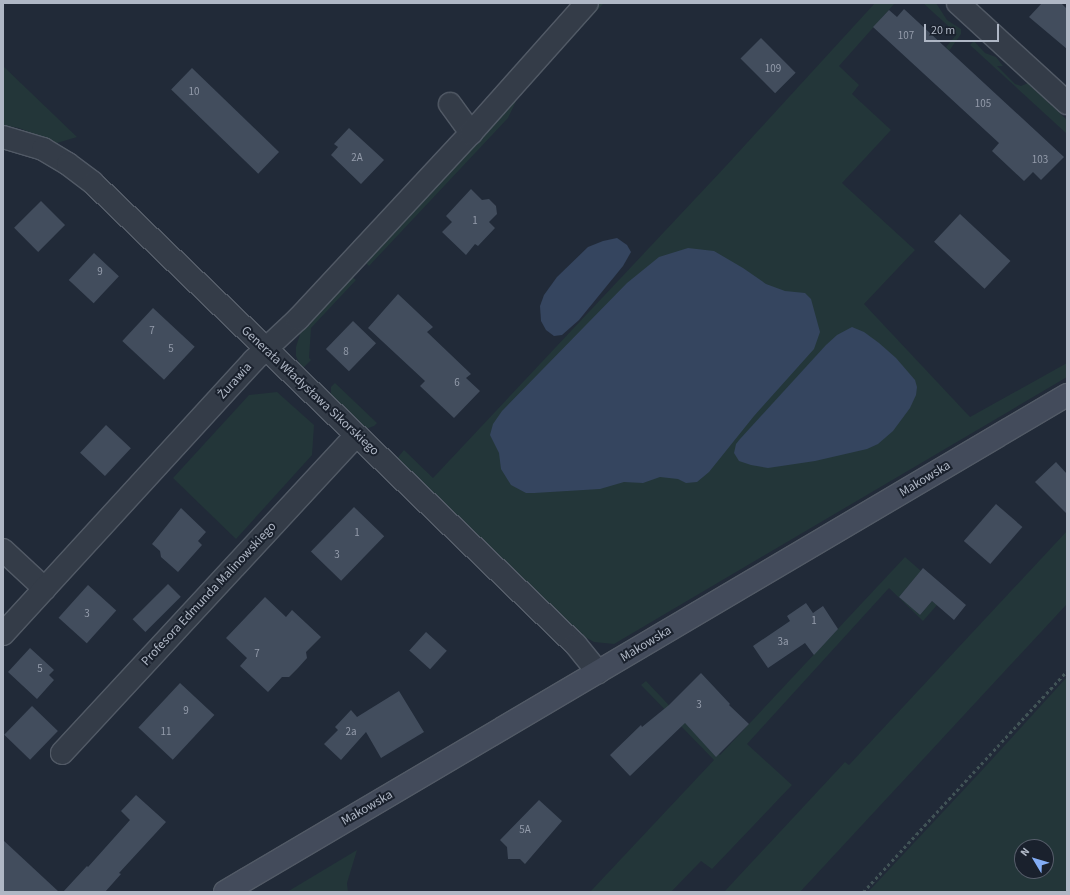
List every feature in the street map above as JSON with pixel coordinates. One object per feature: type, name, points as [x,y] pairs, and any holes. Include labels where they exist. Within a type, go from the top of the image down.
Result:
[{"type":"street","name":"Żurawia","points":[[3,634],[266,348],[298,319],[471,133],[587,3]]},
{"type":"street","points":[[958,3],[1067,103]]},
{"type":"street","points":[[450,104],[471,133]]},
{"type":"street","name":"Generała Władysława Sikorskiego","points":[[3,137],[43,149],[68,164],[93,183],[580,650],[598,672]]},
{"type":"street","name":"Makowska","points":[[225,892],[1067,395]]},
{"type":"street","name":"Profesora Edmunda Malinowskiego","points":[[62,753],[356,435]]},
{"type":"street","points":[[3,550],[45,589]]},
{"type":"path","points":[[862,892],[1067,671]]},
{"type":"shaded area","points":[[596,3],[604,3],[519,95],[508,118],[369,266],[365,262]]},
{"type":"shaded area","points":[[875,3],[895,3],[839,66],[859,85],[852,94],[891,130],[842,183],[915,250],[864,304],[970,417],[1067,363],[1067,377],[614,644],[594,642],[578,633],[397,460],[404,450],[433,478],[725,167]]},
{"type":"shaded area","points":[[923,3],[936,3],[947,20],[961,29],[961,34],[949,51],[946,47],[957,34]]},
{"type":"shaded area","points":[[974,41],[985,53],[996,57],[1003,66],[997,66],[1015,84],[1021,86],[1028,83],[1067,120],[1067,134],[970,45]]},
{"type":"shaded area","points":[[3,66],[77,137],[57,143],[19,128],[3,125]]},
{"type":"shaded area","points":[[351,276],[356,280],[311,328],[309,358],[311,360],[302,369],[296,356],[296,347],[302,328]]},
{"type":"shaded area","points":[[335,383],[377,423],[374,426],[366,429],[331,397],[331,387]]},
{"type":"shaded area","points":[[277,392],[314,425],[312,455],[236,539],[173,478],[249,395]]},
{"type":"shaded area","points":[[1067,531],[1067,604],[800,892],[724,892],[845,762],[849,765]]},
{"type":"shaded area","points":[[905,557],[921,571],[899,597],[920,615],[932,601],[937,605],[923,621],[889,588],[747,744],[792,785],[712,869],[701,861],[671,892],[590,892],[714,760],[641,685],[646,681],[698,736],[720,755]]},
{"type":"shaded area","points":[[1067,677],[1067,892],[868,892],[985,767]]},
{"type":"shaded area","points":[[357,850],[347,883],[348,892],[287,892]]},
{"type":"water","points":[[617,238],[627,245],[631,252],[623,266],[579,320],[562,335],[554,336],[546,330],[541,321],[540,306],[544,295],[557,277],[588,247],[603,241]]},
{"type":"water","points":[[688,248],[714,251],[766,284],[785,291],[805,293],[811,299],[820,332],[814,349],[754,416],[709,472],[697,482],[686,483],[678,479],[660,477],[643,483],[624,482],[600,489],[534,493],[526,493],[511,485],[501,469],[499,453],[490,435],[493,424],[502,411],[627,283],[659,257]]},
{"type":"water","points":[[852,327],[864,332],[879,343],[896,358],[915,380],[917,387],[916,395],[910,408],[893,431],[878,444],[867,449],[815,461],[768,468],[739,461],[734,453],[736,444],[740,439],[826,345],[837,335]]},
{"type":"building","points":[[1042,3],[1061,3],[1067,9],[1067,49],[1029,17]]},
{"type":"building","points":[[904,9],[1064,157],[1041,180],[1033,172],[1024,181],[992,151],[999,143],[873,27],[889,10],[897,17]]},
{"type":"building","points":[[761,38],[796,73],[775,93],[740,59]]},
{"type":"building","points":[[192,68],[279,152],[258,174],[171,90]]},
{"type":"building","points":[[349,128],[384,160],[361,184],[331,155],[338,147],[334,144]]},
{"type":"building","points":[[471,189],[482,200],[489,199],[496,206],[497,214],[489,222],[495,228],[478,246],[475,244],[466,255],[442,232],[452,222],[446,216]]},
{"type":"building","points":[[41,201],[65,225],[38,252],[14,228]]},
{"type":"building","points":[[960,214],[1010,261],[985,289],[934,242]]},
{"type":"building","points":[[94,253],[119,276],[94,303],[69,280]]},
{"type":"building","points":[[398,294],[433,327],[427,332],[471,374],[466,378],[480,391],[454,418],[420,386],[425,381],[368,328]]},
{"type":"building","points":[[153,308],[195,347],[164,380],[122,341]]},
{"type":"building","points":[[353,321],[376,343],[349,371],[326,349]]},
{"type":"building","points":[[106,425],[131,448],[105,476],[80,453]]},
{"type":"building","points":[[1056,462],[1067,474],[1067,514],[1035,482]]},
{"type":"building","points":[[996,504],[1022,527],[990,564],[964,541]]},
{"type":"building","points":[[354,507],[384,536],[341,581],[311,552]]},
{"type":"building","points":[[181,508],[206,532],[198,541],[202,545],[178,572],[161,557],[160,551],[152,544]]},
{"type":"building","points":[[923,568],[966,605],[954,620],[932,601],[920,615],[899,597]]},
{"type":"building","points":[[168,584],[181,597],[145,632],[133,619]]},
{"type":"building","points":[[88,585],[116,610],[87,643],[59,618]]},
{"type":"building","points":[[265,597],[286,617],[292,610],[321,637],[306,652],[307,658],[298,668],[289,677],[282,677],[268,692],[240,666],[247,658],[226,638]]},
{"type":"building","points":[[806,603],[813,613],[823,606],[838,629],[814,655],[805,643],[768,668],[753,646],[790,621],[787,616]]},
{"type":"building","points":[[426,632],[447,651],[430,669],[409,651]]},
{"type":"building","points":[[30,648],[54,670],[49,675],[54,680],[37,699],[8,672]]},
{"type":"building","points":[[701,673],[730,704],[729,705],[749,724],[716,757],[685,723],[630,776],[610,755],[641,725],[642,727],[669,705]]},
{"type":"building","points":[[180,683],[214,715],[173,760],[138,728]]},
{"type":"building","points":[[399,691],[424,732],[381,758],[366,732],[341,760],[324,744],[338,730],[335,727],[351,710],[357,717]]},
{"type":"building","points":[[32,706],[58,731],[30,760],[4,735]]},
{"type":"building","points":[[136,795],[166,822],[119,873],[121,874],[105,892],[63,892],[87,866],[88,867],[130,820],[121,811]]},
{"type":"building","points":[[539,800],[562,821],[525,864],[520,859],[508,859],[507,847],[500,840]]},
{"type":"building","points":[[3,840],[59,892],[3,892]]}]
